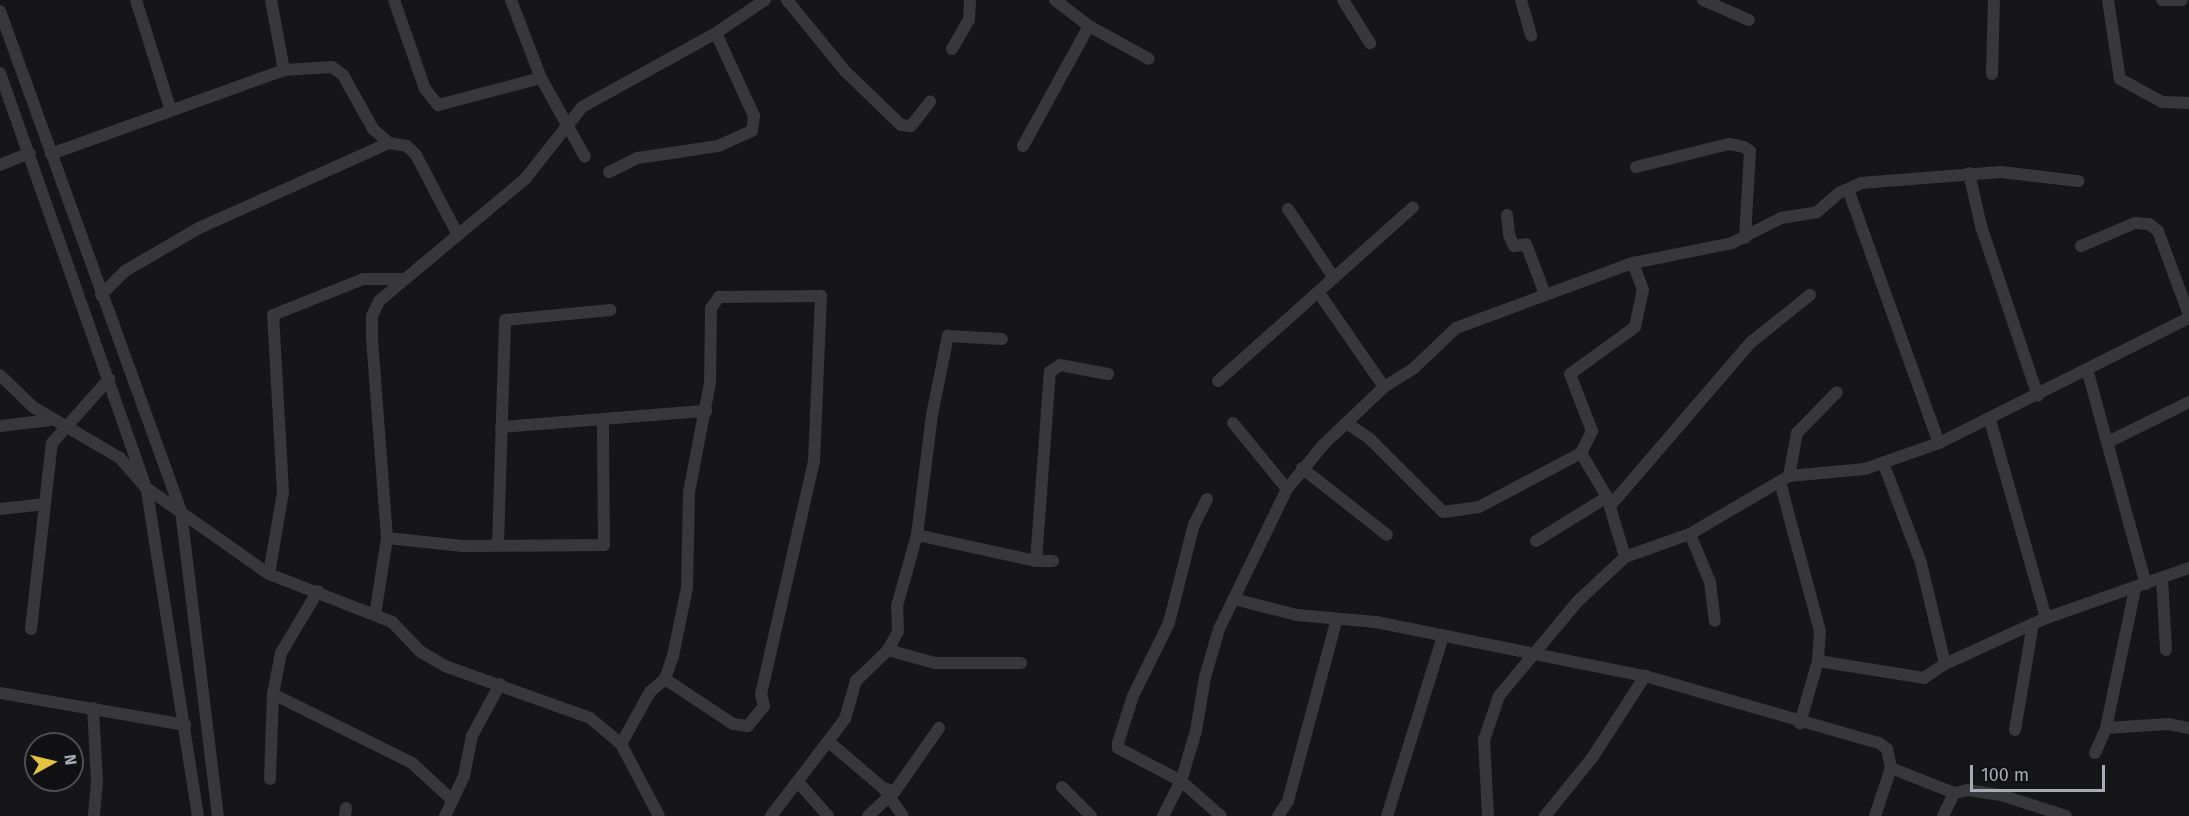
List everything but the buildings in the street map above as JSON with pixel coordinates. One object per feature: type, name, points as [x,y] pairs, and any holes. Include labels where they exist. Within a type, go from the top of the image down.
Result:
[{"type":"street","points":[[136,0],[170,108]]},
{"type":"street","points":[[271,0],[284,70]]},
{"type":"street","points":[[394,0],[425,89],[438,105],[541,78]]},
{"type":"street","points":[[511,0],[541,78],[585,157]]},
{"type":"street","points":[[375,615],[387,538],[372,316],[388,290],[525,179],[567,123],[600,96],[716,33],[765,0]]},
{"type":"street","points":[[787,0],[845,71],[901,125],[911,126],[930,102]]},
{"type":"street","points":[[952,49],[969,20],[970,0]]},
{"type":"street","points":[[1055,0],[1089,27],[1149,59]]},
{"type":"street","points":[[1343,0],[1370,43]]},
{"type":"street","points":[[1521,0],[1531,36]]},
{"type":"street","points":[[1703,0],[1749,20]]},
{"type":"street","points":[[1992,74],[1994,0]]},
{"type":"street","points":[[2108,0],[2120,79],[2162,102],[2189,103]]},
{"type":"street","points":[[2162,0],[2182,0]]},
{"type":"street","points":[[0,11],[101,295],[169,467],[181,511],[218,816]]},
{"type":"street","points":[[1023,146],[1089,27]]},
{"type":"street","points":[[609,172],[638,158],[718,147],[752,131],[754,116],[716,33]]},
{"type":"street","points":[[51,154],[170,108],[284,70],[332,67],[343,75],[373,129],[389,143],[407,146],[416,155],[458,235]]},
{"type":"street","points":[[0,74],[30,153],[145,487],[198,816]]},
{"type":"street","points":[[101,295],[124,271],[199,228],[389,143]]},
{"type":"street","points":[[1636,167],[1729,144],[1744,147],[1750,151],[1745,237]]},
{"type":"street","points":[[0,165],[30,153]]},
{"type":"street","points":[[1969,173],[1981,226],[2038,396]]},
{"type":"street","points":[[1163,816],[1181,781],[1210,657],[1234,599],[1287,489],[1302,468],[1384,387],[1413,369],[1456,328],[1633,263],[1714,249],[1745,237],[1781,218],[1817,212],[1839,193],[1849,192],[1879,179],[1969,173],[2078,181]]},
{"type":"street","points":[[1849,192],[1940,443]]},
{"type":"street","points":[[1218,381],[1413,207]]},
{"type":"street","points":[[1287,209],[1334,278]]},
{"type":"street","points":[[1507,215],[1514,246],[1526,244],[1545,294]]},
{"type":"street","points":[[1488,816],[1485,726],[1499,696],[1578,601],[1625,556],[1690,534],[1785,479],[1884,465],[1940,443],[2038,396],[2189,317],[2184,283],[2158,231],[2149,224],[2135,223],[2080,246]]},
{"type":"street","points":[[1348,424],[1370,439],[1443,512],[1479,507],[1581,453],[1592,431],[1570,374],[1635,327],[1643,290],[1633,263]]},
{"type":"street","points":[[269,574],[283,492],[273,315],[363,279],[402,279]]},
{"type":"street","points":[[1319,293],[1384,387]]},
{"type":"street","points":[[1536,540],[1608,502],[1750,343],[1810,295]]},
{"type":"street","points":[[621,744],[650,692],[665,679],[687,588],[688,501],[706,411],[714,301],[821,296],[814,460],[761,694],[764,706],[748,726],[733,724],[665,679]]},
{"type":"street","points":[[498,545],[505,320],[611,310]]},
{"type":"street","points":[[771,816],[845,719],[856,681],[888,650],[898,631],[897,606],[904,570],[917,535],[945,341],[952,334],[1002,339]]},
{"type":"street","points":[[1036,561],[1050,372],[1060,365],[1108,374]]},
{"type":"street","points":[[2087,369],[2110,441],[2141,586],[2106,728],[2095,753]]},
{"type":"street","points":[[0,375],[51,420],[120,458],[145,487],[269,574],[318,591],[392,622],[421,652],[446,666],[590,718],[621,744],[659,816]]},
{"type":"street","points":[[31,629],[52,443],[68,428],[109,379]]},
{"type":"street","points":[[1800,723],[1818,661],[1820,631],[1785,479],[1790,448],[1797,433],[1837,392]]},
{"type":"street","points":[[2110,441],[2189,402]]},
{"type":"street","points":[[501,427],[706,411]]},
{"type":"street","points":[[0,426],[51,420]]},
{"type":"street","points":[[387,538],[417,544],[604,545],[603,420]]},
{"type":"street","points":[[1990,420],[2046,618]]},
{"type":"street","points":[[1233,423],[1287,489]]},
{"type":"street","points":[[1581,453],[1608,502],[1625,556]]},
{"type":"street","points":[[1884,465],[1921,562],[1945,664]]},
{"type":"street","points":[[1302,468],[1387,535]]},
{"type":"street","points":[[1207,499],[1194,524],[1169,623],[1133,696],[1118,748],[1181,781],[1221,816]]},
{"type":"street","points":[[0,509],[45,504]]},
{"type":"street","points":[[1690,534],[1710,582],[1715,621]]},
{"type":"street","points":[[917,535],[1036,561],[1053,561]]},
{"type":"street","points":[[1818,661],[1924,678],[1945,664],[2046,618],[2189,568]]},
{"type":"street","points":[[2162,578],[2166,650]]},
{"type":"street","points":[[270,779],[273,694],[291,631],[318,591]]},
{"type":"street","points":[[1234,599],[1336,622],[1376,622],[1442,639],[1536,654],[1645,676],[1800,723],[1879,743],[1887,749],[1891,768],[1875,816]]},
{"type":"street","points":[[1278,816],[1288,801],[1336,622]]},
{"type":"street","points":[[2015,730],[2033,624]]},
{"type":"street","points":[[1387,816],[1442,639]]},
{"type":"street","points":[[888,650],[934,663],[1021,663]]},
{"type":"street","points":[[1545,816],[1598,750],[1645,676]]},
{"type":"street","points":[[445,816],[451,799],[464,776],[472,736],[500,684]]},
{"type":"street","points":[[0,693],[184,725]]},
{"type":"street","points":[[273,694],[412,763],[451,799]]},
{"type":"street","points":[[93,708],[97,781],[94,816]]},
{"type":"street","points":[[2106,728],[2168,724],[2189,728]]},
{"type":"street","points":[[868,816],[939,728]]},
{"type":"street","points":[[829,742],[889,792],[903,816]]},
{"type":"street","points":[[1891,768],[1954,793],[1984,791],[2066,816]]},
{"type":"street","points":[[798,782],[828,816]]},
{"type":"street","points":[[1062,786],[1091,816]]},
{"type":"street","points":[[1943,816],[1954,793]]}]
